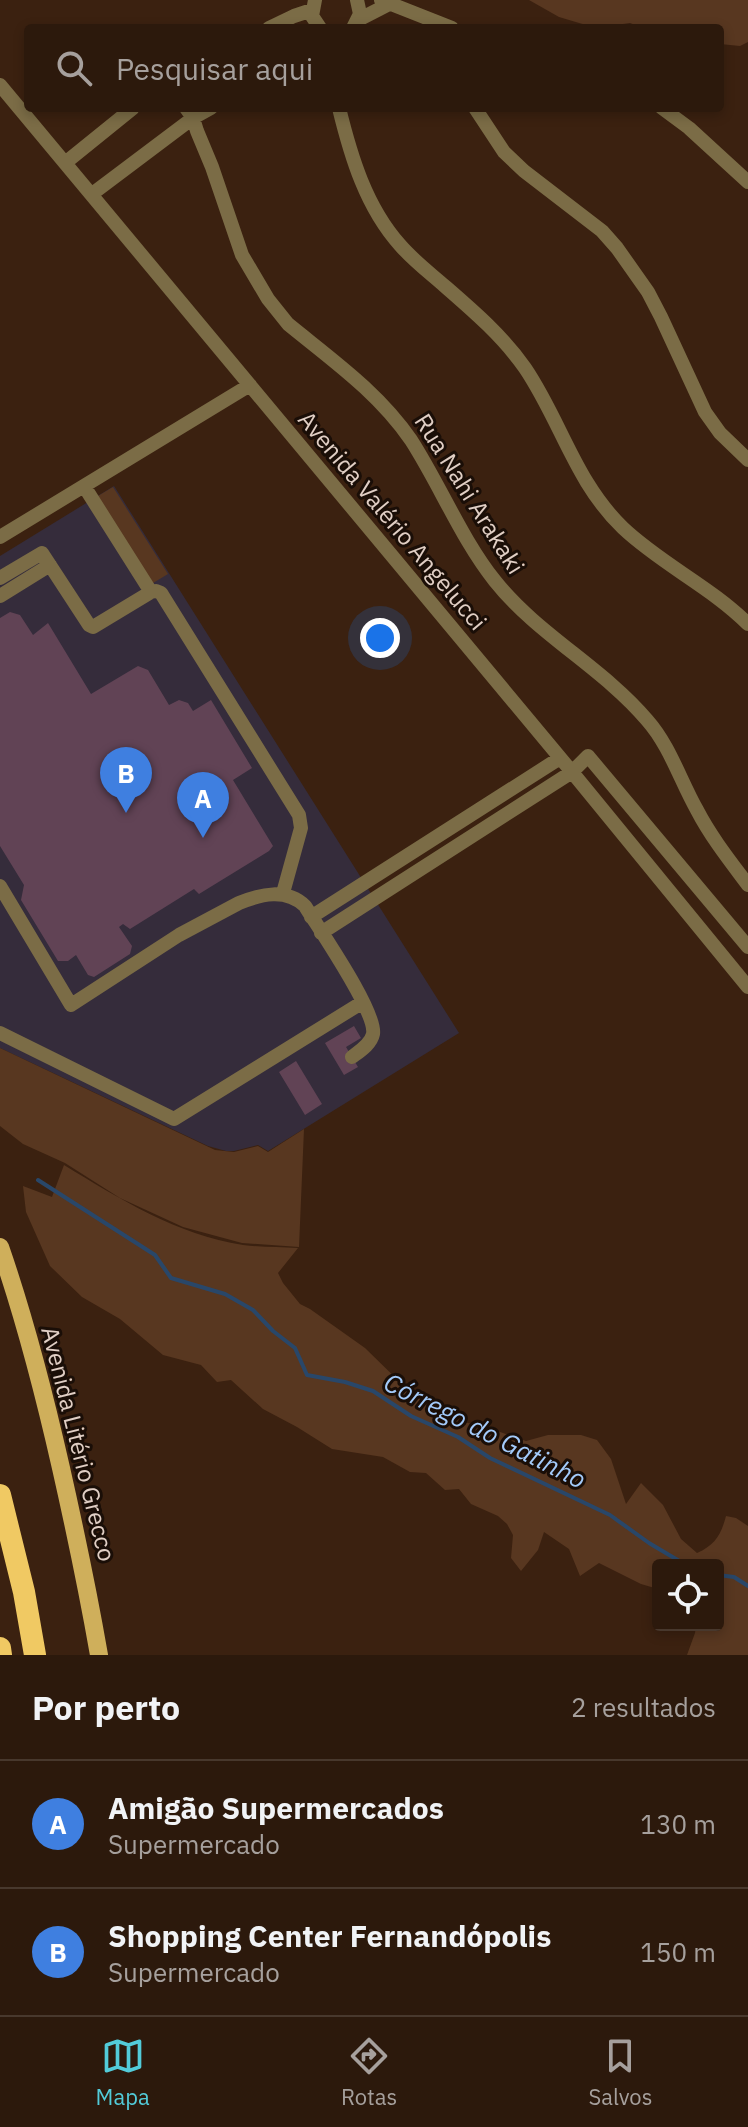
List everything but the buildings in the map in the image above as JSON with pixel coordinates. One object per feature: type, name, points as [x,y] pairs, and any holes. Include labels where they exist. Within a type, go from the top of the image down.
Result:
[{"type":"highway","points":[[0,1495],[24,1592],[35,1655]]},
{"type":"highway","points":[[0,1648],[1,1655]]},
{"type":"main road","name":"Avenida Litério Grecco","points":[[0,1247],[49,1415],[87,1582],[99,1655]]},
{"type":"street","points":[[355,24],[360,10],[357,0]]},
{"type":"street","points":[[355,24],[386,2],[440,24]]},
{"type":"street","points":[[277,24],[313,5]]},
{"type":"street","name":"Avenida Valério Angelucci","points":[[0,85],[748,987]]},
{"type":"street","points":[[65,163],[128,112]]},
{"type":"street","points":[[340,112],[366,193],[384,225],[411,257],[485,321],[511,349],[548,407],[579,470],[602,504],[623,529],[748,624]]},
{"type":"street","points":[[478,112],[504,152],[614,243],[648,292],[705,412],[720,433],[748,460]]},
{"type":"street","points":[[667,112],[748,182]]},
{"type":"street","points":[[92,194],[189,113]]},
{"type":"street","name":"Rua Nahi Arakaki","points":[[189,113],[212,167],[242,255],[277,313],[365,386],[385,407],[411,441],[478,557],[509,597],[615,688],[650,723],[712,837],[748,885]]},
{"type":"street","points":[[0,537],[250,385]]},
{"type":"street","points":[[84,486],[151,592]]},
{"type":"street","points":[[0,578],[42,553],[91,627],[151,592],[161,593],[299,815],[301,828],[283,893]]},
{"type":"street","points":[[0,596],[50,565]]},
{"type":"street","points":[[321,933],[572,772],[588,756],[748,947]]},
{"type":"street","points":[[311,917],[560,758]]},
{"type":"street","points":[[0,886],[71,1005],[179,935],[239,903],[283,893],[300,901],[372,1020],[371,1040],[352,1057]]},
{"type":"street","points":[[0,1033],[174,1119],[363,1002]]},
{"type":"shaded area","points":[[529,0],[748,0],[748,42],[740,46],[724,44],[724,24],[583,24],[559,17]]},
{"type":"shaded area","points":[[114,486],[459,1033],[268,1151],[258,1145],[234,1151],[208,1146],[0,1048],[0,556]]},
{"type":"shaded area","points":[[113,487],[168,574],[148,586],[93,499]]},
{"type":"shaded area","points":[[0,1048],[215,1150],[234,1152],[258,1146],[268,1152],[304,1129],[299,1247],[242,1243],[183,1227],[120,1198],[65,1163],[23,1144],[0,1126]]},
{"type":"shaded area","points":[[64,1165],[150,1214],[195,1233],[243,1245],[298,1248],[278,1273],[300,1304],[365,1348],[410,1392],[443,1417],[526,1441],[548,1435],[581,1435],[597,1440],[611,1459],[626,1504],[641,1483],[663,1505],[681,1539],[697,1553],[716,1539],[726,1516],[736,1518],[748,1526],[748,1655],[687,1655],[695,1631],[724,1631],[724,1559],[652,1559],[652,1587],[599,1563],[580,1576],[569,1549],[544,1532],[538,1550],[521,1571],[511,1558],[513,1535],[507,1524],[498,1516],[471,1504],[459,1489],[445,1490],[426,1473],[410,1472],[383,1457],[332,1449],[263,1409],[231,1380],[217,1382],[201,1365],[163,1355],[120,1319],[82,1297],[50,1266],[26,1212],[23,1186],[52,1197]]},
{"type":"waterway","name":"Córrego do Gatinho","points":[[38,1180],[155,1255],[171,1278],[225,1294],[253,1310],[295,1348],[307,1375],[373,1391],[411,1416],[458,1437],[490,1458],[610,1515],[676,1559]]},
{"type":"waterway","name":"Córrego do Gatinho","points":[[724,1576],[734,1577],[748,1586]]},
{"type":"place","name":"Shopping Center Fernandópolis","points":[[126,813]]},
{"type":"place","name":"Amigão Supermercados","points":[[203,838]]}]
